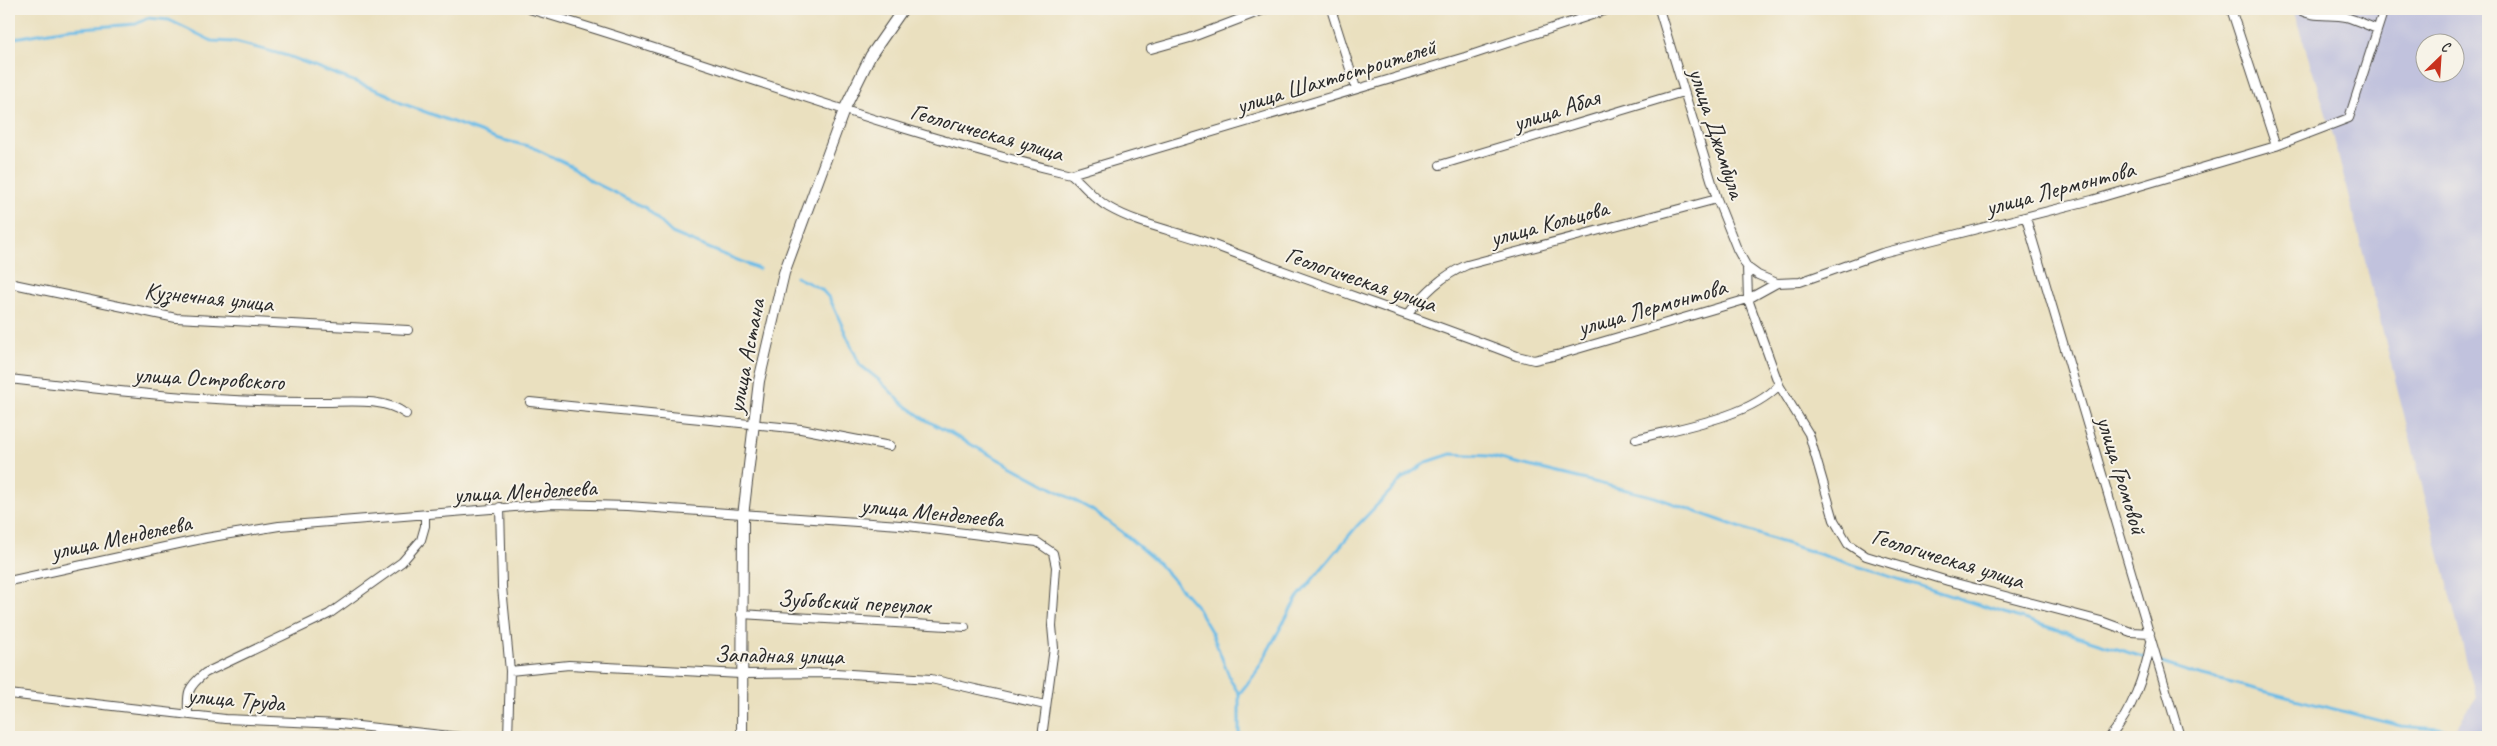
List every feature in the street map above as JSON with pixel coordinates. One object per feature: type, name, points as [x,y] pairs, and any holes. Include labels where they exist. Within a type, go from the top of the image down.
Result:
[{"type":"street","name":"Геологическая улица","points":[[529,9],[637,41],[844,110],[1071,174],[1093,197],[1125,215],[1200,240],[1326,288],[1408,314],[1517,356],[1534,360]]},
{"type":"street","name":"улица Астана","points":[[742,737],[740,674],[743,516],[759,381],[784,273],[844,110],[871,55],[901,9]]},
{"type":"street","points":[[1151,49],[1190,38],[1266,9]]},
{"type":"street","points":[[1331,9],[1356,88]]},
{"type":"street","name":"улица Шахтостроителей","points":[[1071,174],[1465,57],[1610,9]]},
{"type":"street","name":"улица Джамбула","points":[[1658,9],[1718,199],[1736,249],[1747,267],[1758,275]]},
{"type":"street","points":[[2231,9],[2276,146]]},
{"type":"street","points":[[2298,9],[2323,16],[2345,17],[2376,29],[2384,9]]},
{"type":"street","name":"улица Лермонтова","points":[[1758,275],[1777,283],[1800,282],[1882,253],[2026,218],[2276,146],[2349,118],[2376,29]]},
{"type":"street","name":"улица Абая","points":[[1440,165],[1684,92]]},
{"type":"street","name":"улица Кольцова","points":[[1408,314],[1438,281],[1451,272],[1467,265],[1718,199]]},
{"type":"street","name":"улица Громовой","points":[[2026,218],[2180,737]]},
{"type":"street","name":"улица Джамбула","points":[[1747,267],[1748,299],[1780,385]]},
{"type":"street","name":"Кузнечная улица","points":[[9,283],[176,318],[408,330]]},
{"type":"street","name":"улица Лермонтова","points":[[1534,360],[1748,299],[1777,283]]},
{"type":"street","name":"улица Островского","points":[[9,379],[164,396],[249,401],[367,402],[396,406],[406,414]]},
{"type":"street","name":"Геологическая улица","points":[[1780,385],[1809,434],[1834,520],[1848,544],[1866,556],[2151,637]]},
{"type":"street","points":[[1636,439],[1730,414],[1760,402],[1780,385]]},
{"type":"street","points":[[530,402],[753,425],[801,428],[890,446]]},
{"type":"street","name":"улица Менделеева","points":[[9,581],[206,538],[278,526],[425,516],[500,507],[554,504],[619,506],[722,512],[743,516],[900,525],[1028,541],[1047,548],[1053,553],[1056,567],[1052,626],[1054,648],[1045,705]]},
{"type":"street","points":[[500,507],[502,587],[510,671],[508,737]]},
{"type":"street","points":[[188,714],[188,694],[192,684],[205,673],[328,614],[402,562],[421,540],[425,526],[425,516]]},
{"type":"street","name":"Зубовский переулок","points":[[741,614],[965,627]]},
{"type":"street","points":[[2110,737],[2130,708],[2139,688],[2151,637]]},
{"type":"street","name":"Западная улица","points":[[510,671],[569,665],[740,674],[834,673],[931,679],[1045,705]]},
{"type":"street","name":"улица Труда","points":[[9,694],[267,722],[340,724],[460,737]]},
{"type":"street","points":[[1042,737],[1045,705]]},
{"type":"shaded area","points":[[2293,9],[2488,9],[2488,737],[2449,737],[2476,698],[2334,139]]},
{"type":"waterway","points":[[9,39],[67,29],[136,24],[148,18],[169,20],[212,41],[235,42],[288,56],[387,94],[401,103],[499,139],[532,147],[573,167],[591,181],[646,208],[672,233],[759,269]]},
{"type":"waterway","points":[[796,277],[821,289],[830,299],[860,365],[879,380],[901,402],[924,419],[1092,510],[1122,532],[1159,564],[1196,606],[1212,633],[1231,681],[1239,694]]},
{"type":"waterway","points":[[1239,737],[1239,694],[1255,674],[1297,598],[1357,526],[1403,478],[1427,462],[1451,454],[1488,456],[1655,497],[1775,540],[2196,674],[2401,726],[2488,733]]}]
